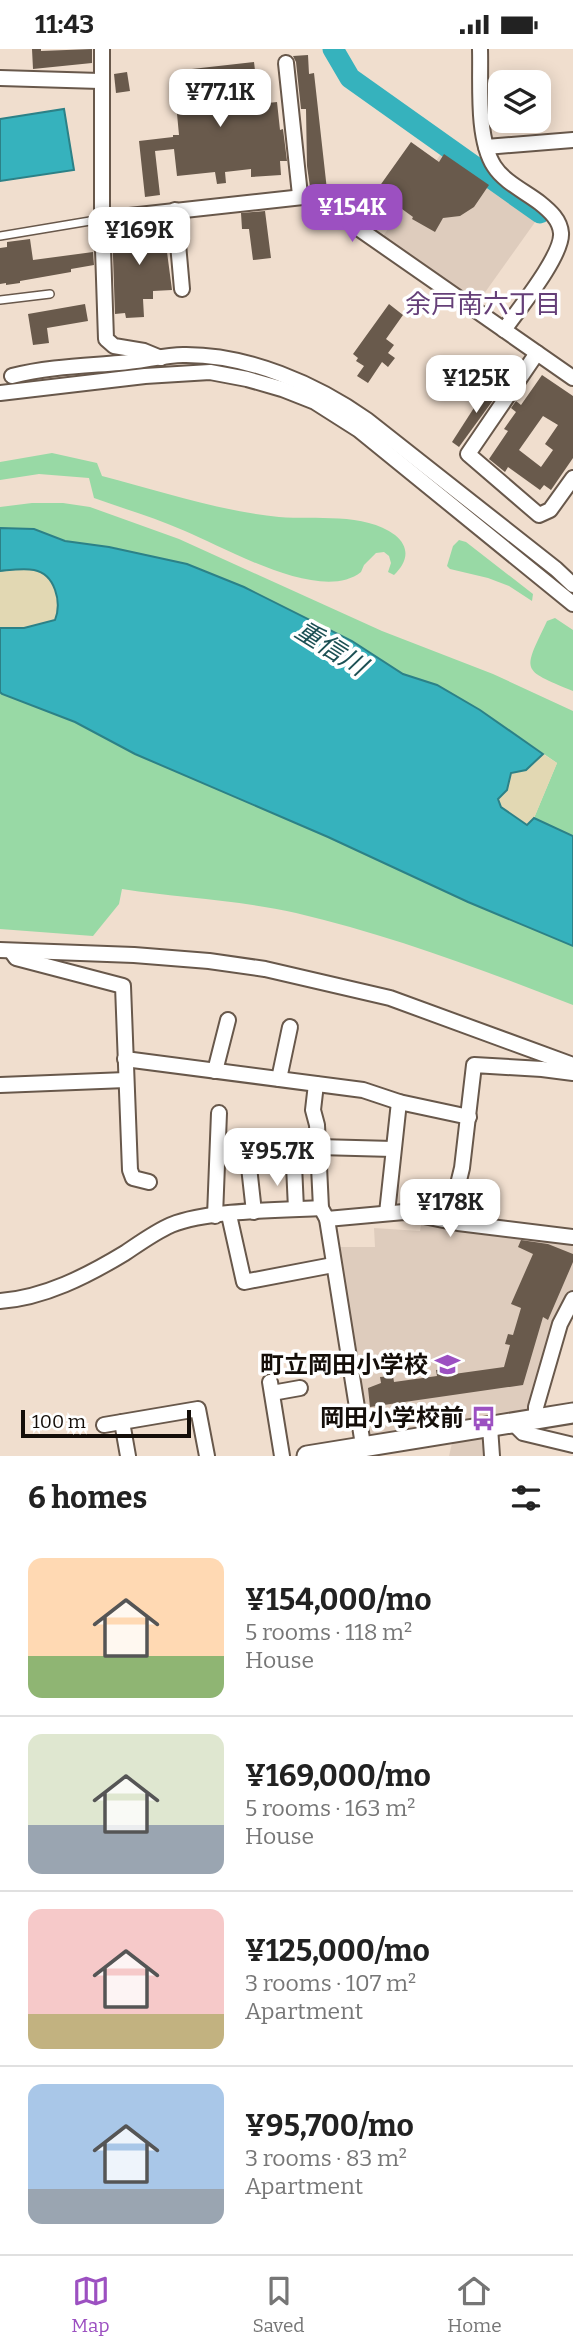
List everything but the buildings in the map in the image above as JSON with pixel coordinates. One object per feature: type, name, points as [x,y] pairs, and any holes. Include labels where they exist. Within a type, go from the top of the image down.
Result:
[{"type":"main road","points":[[307,1456],[340,1453],[363,1445],[573,1413]]},
{"type":"street","points":[[102,49],[102,219],[106,339],[109,344],[282,389],[315,403],[359,430],[573,604]]},
{"type":"street","points":[[480,49],[486,147],[495,169],[550,212],[567,231],[558,252],[504,330]]},
{"type":"street","points":[[286,63],[300,195]]},
{"type":"street","points":[[0,78],[100,81]]},
{"type":"street","points":[[486,147],[573,140]]},
{"type":"street","points":[[102,219],[300,195],[312,196],[573,379]]},
{"type":"street","points":[[175,210],[183,289]]},
{"type":"street","points":[[537,353],[468,454],[539,515],[550,510],[573,478]]},
{"type":"street","points":[[6,377],[42,369],[147,361],[179,355],[222,359],[300,381],[338,399],[573,585]]},
{"type":"street","points":[[0,393],[145,376],[210,372]]},
{"type":"street","points":[[6,377],[55,379],[68,384]]},
{"type":"street","points":[[5,950],[16,958],[122,986],[130,1170],[132,1178],[149,1182]]},
{"type":"street","points":[[5,950],[134,955],[265,969],[390,998],[573,1065]]},
{"type":"street","points":[[215,1071],[228,1020]]},
{"type":"street","points":[[279,1079],[290,1027]]},
{"type":"street","points":[[125,1059],[363,1090],[399,1102],[469,1117]]},
{"type":"street","points":[[450,1221],[462,1168],[474,1065],[573,1073]]},
{"type":"street","points":[[0,1085],[126,1080]]},
{"type":"street","points":[[316,1084],[313,1110],[317,1125],[324,1214],[363,1445]]},
{"type":"street","points":[[387,1213],[399,1102]]},
{"type":"street","points":[[219,1113],[222,1215],[244,1282],[333,1265]]},
{"type":"street","points":[[318,1146],[393,1149]]},
{"type":"street","points":[[248,1158],[254,1212]]},
{"type":"street","points":[[294,1165],[296,1209]]},
{"type":"street","points":[[0,1301],[21,1300],[37,1295],[88,1273],[175,1224],[222,1215],[296,1209],[324,1214],[404,1212],[450,1221],[573,1237]]},
{"type":"street","points":[[536,1419],[536,1407],[573,1299]]},
{"type":"street","points":[[282,1456],[271,1387],[300,1388]]},
{"type":"street","points":[[104,1425],[198,1409],[207,1456]]},
{"type":"street","points":[[122,1422],[128,1456]]},
{"type":"street","points":[[513,1423],[523,1433],[573,1445]]},
{"type":"street","points":[[490,1427],[492,1456]]},
{"type":"lane","points":[[0,236],[102,219]]},
{"type":"lane","points":[[0,300],[50,294]]},
{"type":"shaded area","points":[[443,151],[538,218],[476,305],[381,239]]},
{"type":"shaded area","name":"町立岡田小学校","points":[[422,1220],[573,1241],[573,1290],[557,1320],[530,1409],[474,1416],[468,1422],[369,1436],[360,1410],[334,1247],[375,1247],[374,1228],[420,1231]]},
{"type":"shaded area","points":[[484,1435],[487,1456],[449,1456],[453,1439]]},
{"type":"green space","points":[[52,453],[97,463],[102,476],[212,505],[279,517],[369,523],[383,528],[400,540],[405,550],[404,560],[394,575],[388,572],[391,563],[384,552],[376,553],[361,572],[344,580],[299,578],[248,560],[163,522],[94,498],[89,478],[39,474],[0,480],[0,462]]},
{"type":"green space","points":[[63,503],[90,507],[179,539],[382,631],[493,674],[573,711],[573,836],[534,818],[557,763],[480,710],[437,685],[403,674],[352,641],[244,587],[187,564],[109,547],[65,541],[34,529],[0,528],[0,507]]},
{"type":"green space","points":[[459,540],[466,542],[533,594],[532,601],[509,586],[450,569],[447,566],[453,546]]},
{"type":"green space","points":[[555,618],[573,630],[573,691],[543,678],[531,667],[533,650],[547,621]]},
{"type":"green space","points":[[0,693],[75,722],[135,754],[573,946],[573,1005],[471,966],[366,932],[296,913],[231,902],[122,889],[119,904],[93,936],[0,929]]},
{"type":"sand","points":[[0,571],[38,571],[49,579],[56,592],[56,620],[24,628],[0,628]]},
{"type":"sand","points":[[543,754],[557,763],[534,818],[528,825],[501,806],[498,799],[507,790],[511,773],[526,770]]},
{"type":"water","points":[[64,109],[74,170],[0,181],[0,119]]},
{"type":"water","name":"重信川","points":[[0,528],[34,529],[65,541],[109,547],[187,564],[244,587],[352,641],[403,674],[437,685],[480,710],[543,754],[526,770],[511,773],[507,790],[498,799],[501,807],[527,825],[534,818],[573,836],[573,946],[135,754],[75,722],[2,694],[0,628],[24,628],[55,620],[58,605],[52,583],[41,573],[26,569],[0,571]]},
{"type":"waterway","points":[[333,49],[350,78],[540,213]]},
{"type":"place","name":"町立岡田小学校","points":[[448,1365]]},
{"type":"place","name":"岡田小学校前","points":[[484,1418]]},
{"type":"district","name":"余戸南六丁目","points":[[483,304]]}]
